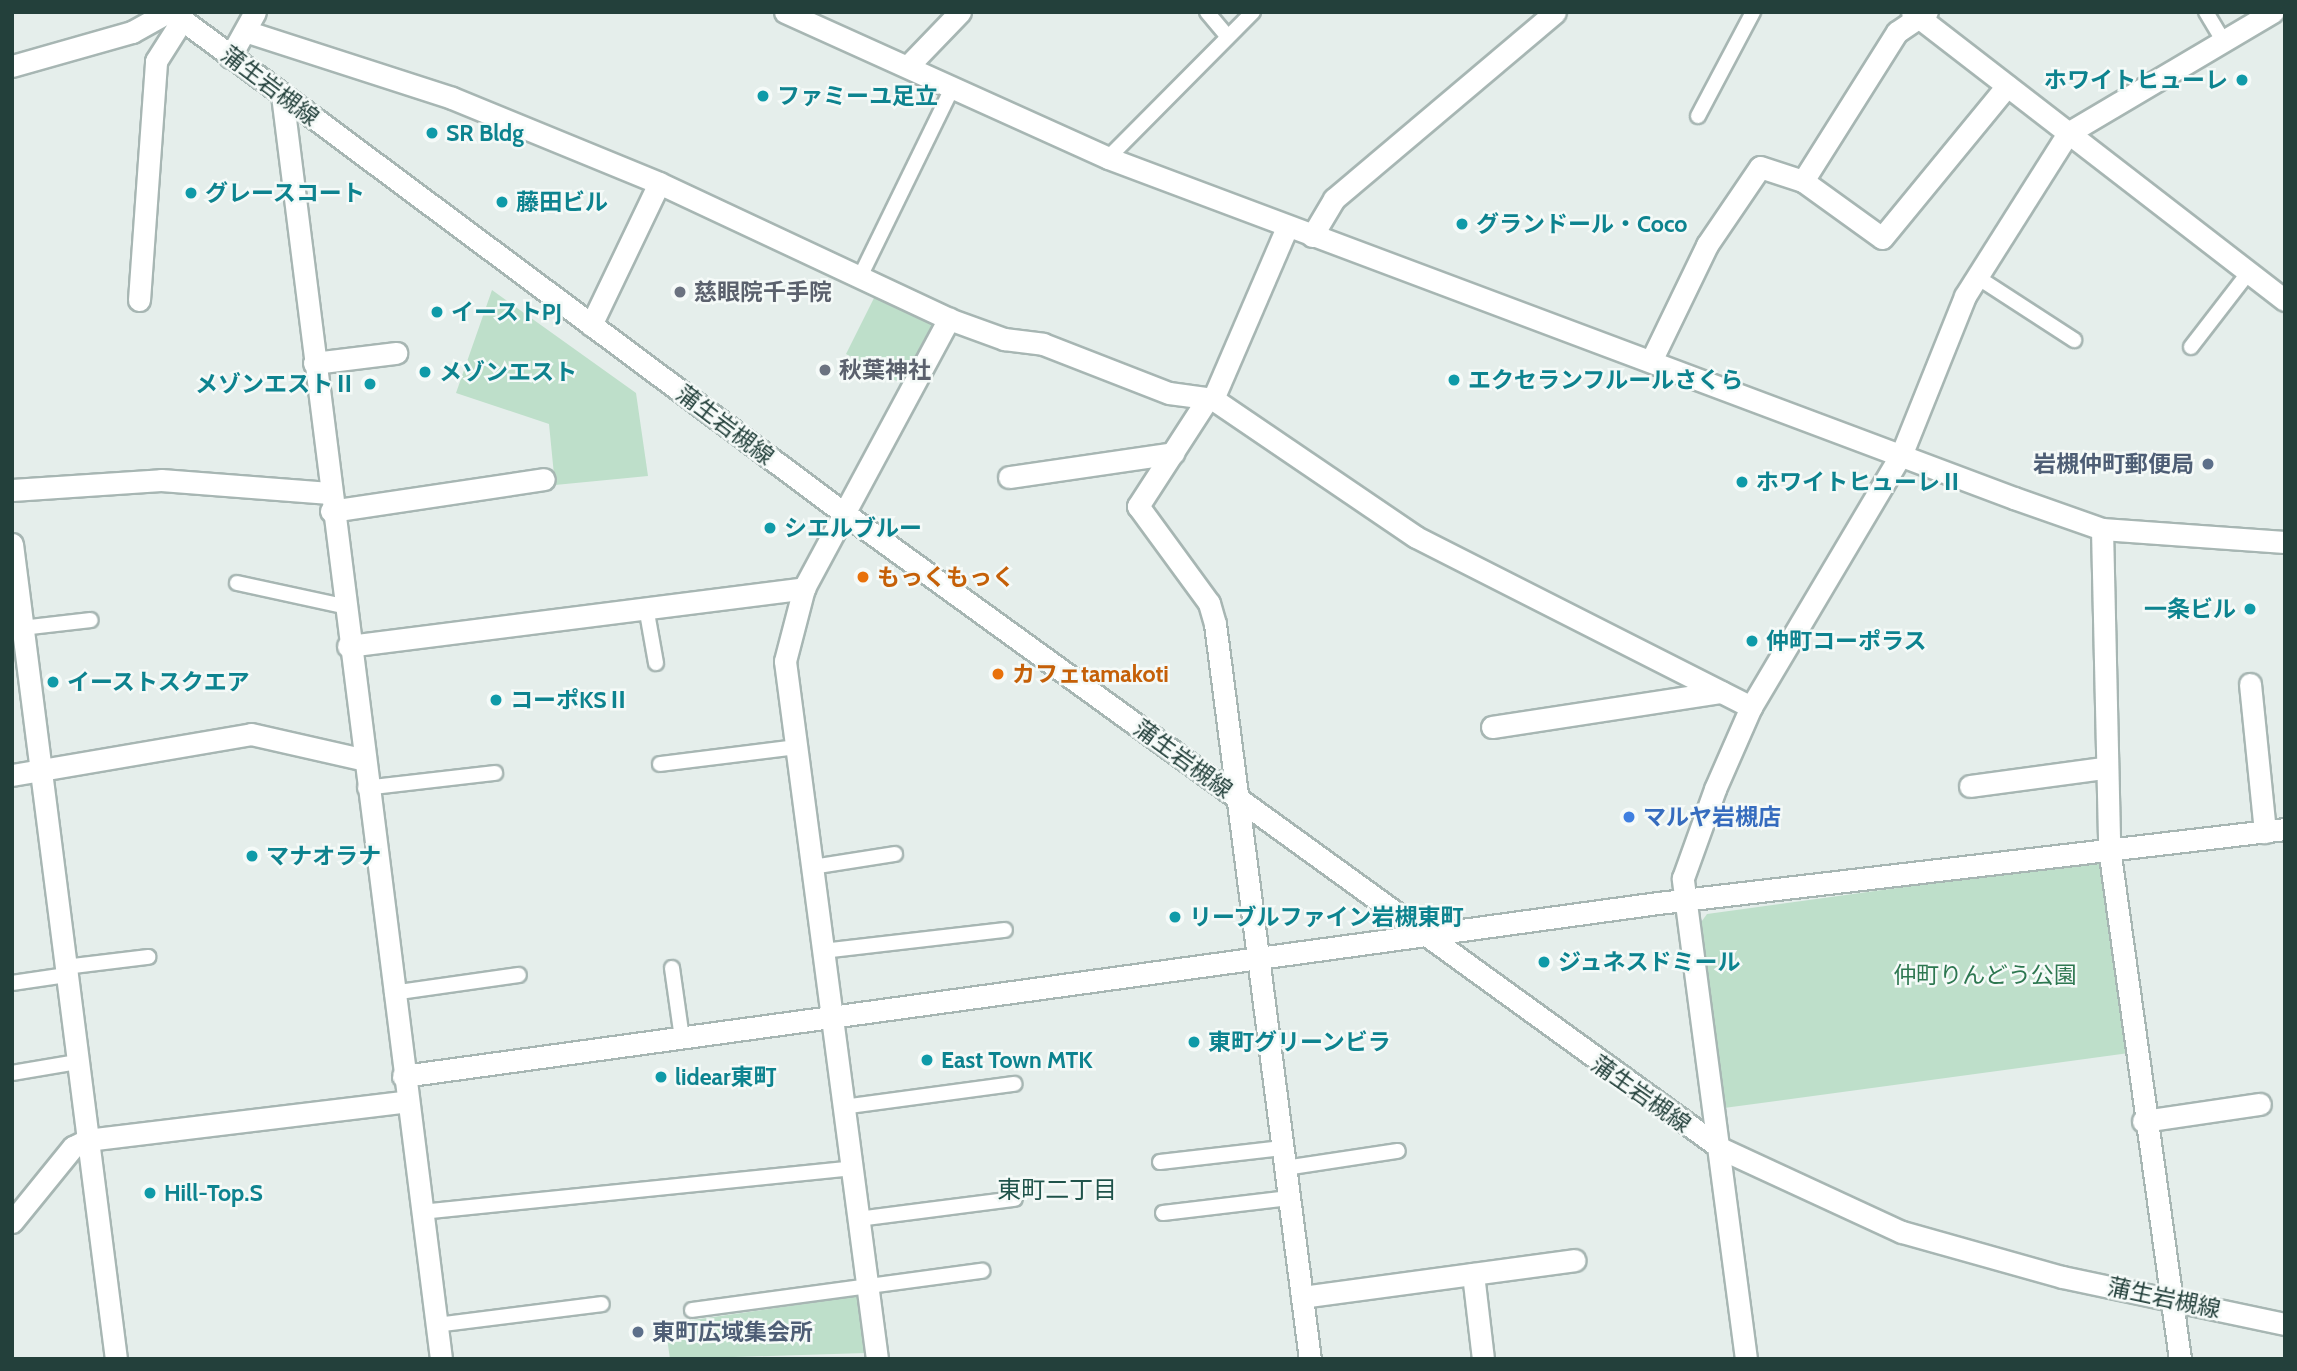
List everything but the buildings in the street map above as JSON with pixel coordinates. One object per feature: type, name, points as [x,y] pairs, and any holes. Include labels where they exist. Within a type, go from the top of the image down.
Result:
[{"type":"street","points":[[785,12],[1108,158],[2102,529],[2285,542]]},
{"type":"street","points":[[908,66],[960,12]]},
{"type":"street","points":[[1312,236],[1334,199],[1555,12]]},
{"type":"street","points":[[1746,1359],[1722,1149],[1684,878],[1751,707],[1902,453],[1976,277],[2068,133],[2273,12]]},
{"type":"street","points":[[1803,181],[1896,32],[1919,14],[2007,86],[2285,300]]},
{"type":"street","points":[[12,66],[132,32],[174,15]]},
{"type":"street","points":[[139,300],[156,61],[174,15]]},
{"type":"street","name":"蒲生岩槻線","points":[[174,15],[844,513],[1239,799],[1422,936],[1722,1149],[1902,1232],[2171,1299],[2285,1324]]},
{"type":"street","points":[[230,57],[252,22],[452,98],[659,183],[949,319],[1004,339],[1043,344],[1169,393],[1211,399],[1416,537],[1751,707]]},
{"type":"street","points":[[1651,361],[1707,245],[1760,167],[1803,181],[1882,238],[2007,86]]},
{"type":"street","points":[[282,95],[361,759],[441,1359]]},
{"type":"street","points":[[592,325],[659,183]]},
{"type":"street","points":[[1287,227],[1211,399],[1138,506],[1209,603],[1239,799],[1310,1359]]},
{"type":"street","points":[[877,1359],[785,661],[804,588],[949,319]]},
{"type":"street","points":[[314,363],[396,353]]},
{"type":"street","points":[[1009,477],[1173,453]]},
{"type":"street","points":[[12,490],[161,480],[330,502],[544,479]]},
{"type":"street","points":[[2102,529],[2104,768],[2109,848],[2143,1121],[2180,1359]]},
{"type":"street","points":[[12,544],[116,1359]]},
{"type":"street","points":[[348,646],[804,588]]},
{"type":"street","points":[[403,1076],[1422,936],[2109,848],[2275,830],[2250,684]]},
{"type":"street","points":[[1492,727],[1721,692]]},
{"type":"street","points":[[12,775],[251,734],[361,759]]},
{"type":"street","points":[[1970,786],[2104,768]]},
{"type":"street","points":[[12,1222],[72,1147],[87,1140],[407,1101]]},
{"type":"street","points":[[2143,1121],[2260,1104]]},
{"type":"street","points":[[1302,1297],[1575,1259]]},
{"type":"street","points":[[1473,1274],[1483,1359]]},
{"type":"lane","points":[[1207,12],[1227,36]]},
{"type":"lane","points":[[1108,158],[1253,12]]},
{"type":"lane","points":[[1698,116],[1753,12]]},
{"type":"lane","points":[[2206,12],[2223,40]]},
{"type":"lane","points":[[860,277],[953,86]]},
{"type":"lane","points":[[2191,347],[2249,272]]},
{"type":"lane","points":[[1976,277],[2074,340]]},
{"type":"lane","points":[[237,583],[343,606]]},
{"type":"lane","points":[[646,607],[656,663]]},
{"type":"lane","points":[[22,628],[91,620]]},
{"type":"lane","points":[[660,764],[796,747]]},
{"type":"lane","points":[[365,788],[495,773]]},
{"type":"lane","points":[[812,867],[895,854]]},
{"type":"lane","points":[[823,951],[1004,930]]},
{"type":"lane","points":[[12,983],[148,957]]},
{"type":"lane","points":[[672,968],[682,1038]]},
{"type":"lane","points":[[392,993],[519,975]]},
{"type":"lane","points":[[12,1073],[77,1062]]},
{"type":"lane","points":[[843,1107],[1014,1084]]},
{"type":"lane","points":[[1160,1163],[1398,1152]]},
{"type":"lane","points":[[421,1212],[851,1168]]},
{"type":"lane","points":[[1163,1213],[1289,1198]]},
{"type":"lane","points":[[858,1219],[1014,1199]]},
{"type":"lane","points":[[692,1310],[982,1271]]},
{"type":"lane","points":[[436,1325],[603,1304]]},
{"type":"green space","points":[[492,290],[636,393],[648,476],[555,485],[549,424],[456,393]]},
{"type":"green space","points":[[877,292],[931,318],[936,333],[906,386],[846,354]]},
{"type":"green space","name":"仲町りんどう公園","points":[[2095,861],[2103,867],[2129,1053],[1724,1108],[1699,925],[1707,914]]},
{"type":"green space","points":[[858,1296],[866,1353],[670,1359],[665,1324]]},
{"type":"place","name":"ホワイトヒューレ","points":[[2242,80]]},
{"type":"place","name":"ファミーユ足立","points":[[763,96]]},
{"type":"place","name":"SR Bldg","points":[[432,133]]},
{"type":"place","name":"グレースコート","points":[[191,193]]},
{"type":"place","name":"藤田ビル","points":[[502,202]]},
{"type":"place","name":"グランドール・Coco","points":[[1462,224]]},
{"type":"place","name":"慈眼院千手院","points":[[680,292]]},
{"type":"place","name":"イーストPJ","points":[[437,312]]},
{"type":"place","name":"秋葉神社","points":[[825,370]]},
{"type":"place","name":"メゾンエスト","points":[[425,372]]},
{"type":"place","name":"エクセランフルールさくら","points":[[1454,380]]},
{"type":"place","name":"メゾンエストⅡ","points":[[370,384]]},
{"type":"place","name":"岩槻仲町郵便局","points":[[2208,464]]},
{"type":"place","name":"ホワイトヒューレⅡ","points":[[1742,482]]},
{"type":"place","name":"シエルブルー","points":[[770,528]]},
{"type":"place","name":"もっくもっく","points":[[863,577]]},
{"type":"place","name":"一条ビル","points":[[2250,609]]},
{"type":"place","name":"仲町コーポラス","points":[[1752,641]]},
{"type":"place","name":"カフェtamakoti","points":[[998,674]]},
{"type":"place","name":"イーストスクエア","points":[[53,682]]},
{"type":"place","name":"コーポKSⅡ","points":[[496,700]]},
{"type":"place","name":"マルヤ岩槻店","points":[[1629,817]]},
{"type":"place","name":"マナオラナ","points":[[252,856]]},
{"type":"place","name":"リーブルファイン岩槻東町","points":[[1175,917]]},
{"type":"place","name":"ジュネスドミール","points":[[1544,962]]},
{"type":"place","name":"東町グリーンビラ","points":[[1194,1042]]},
{"type":"place","name":"East Town MTK","points":[[927,1060]]},
{"type":"place","name":"lidear東町","points":[[661,1077]]},
{"type":"place","name":"Hill-Top.S","points":[[150,1193]]},
{"type":"place","name":"東町広域集会所","points":[[638,1332]]},
{"type":"district","name":"東町二丁目","points":[[1057,1190]]}]
